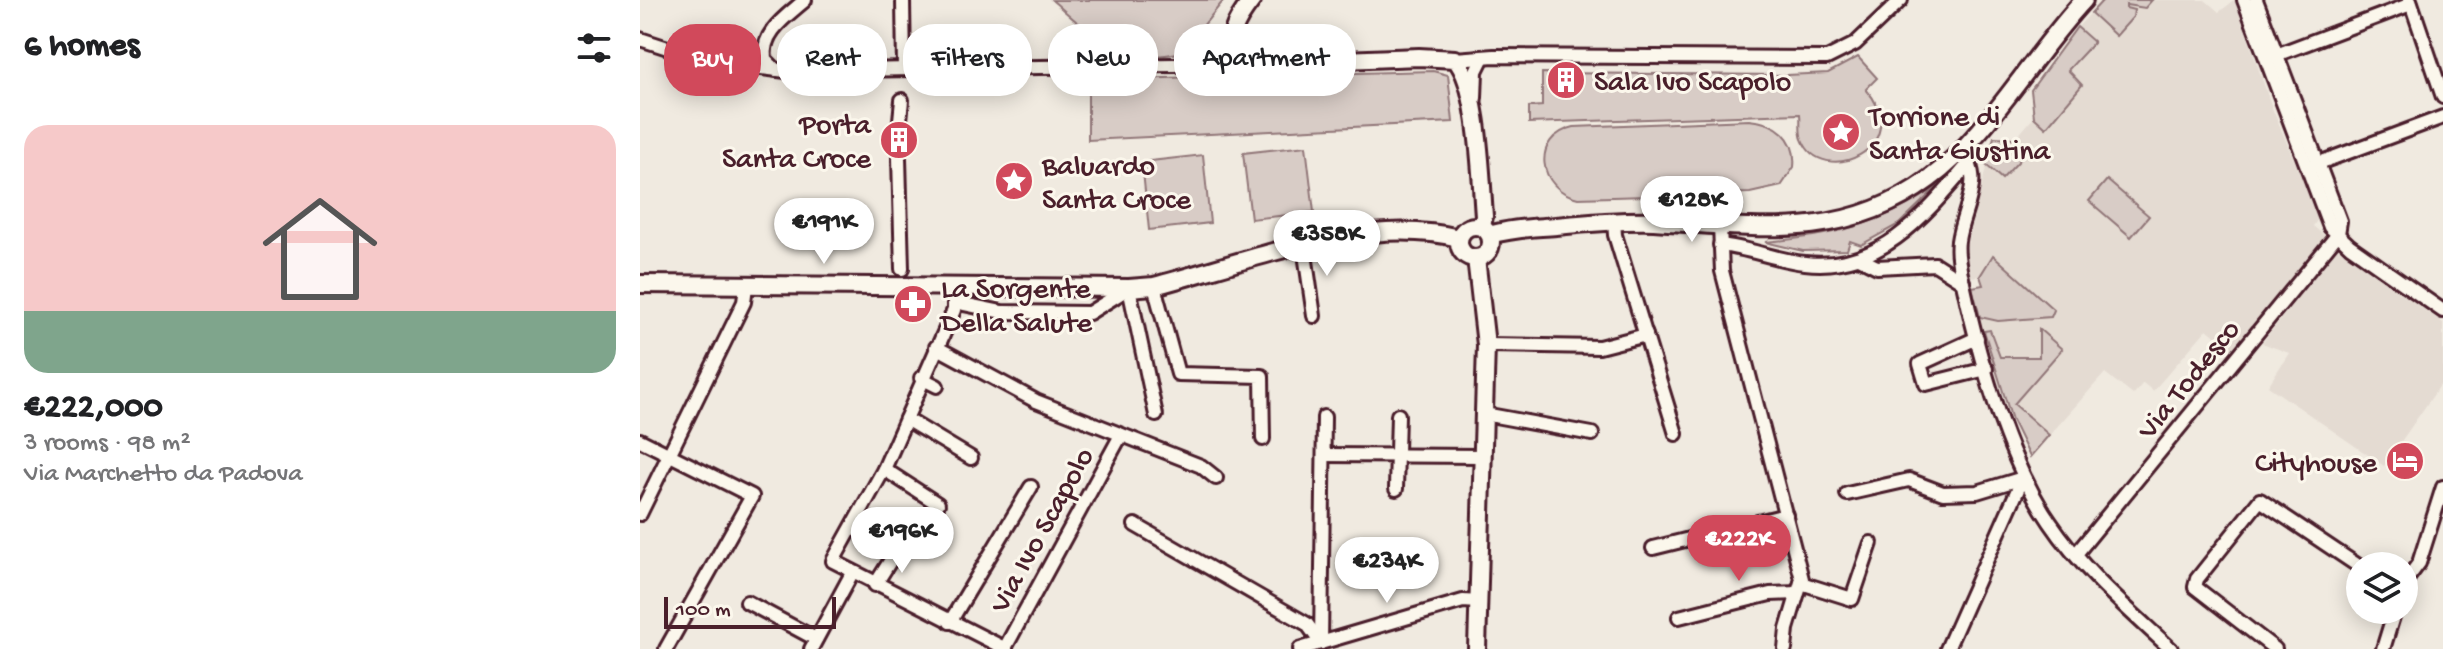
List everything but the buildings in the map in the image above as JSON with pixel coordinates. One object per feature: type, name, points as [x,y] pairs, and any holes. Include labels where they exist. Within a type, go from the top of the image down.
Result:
[{"type":"main road","points":[[1237,24],[1252,0]]},
{"type":"main road","points":[[1459,238],[1468,227],[1486,231],[1614,222],[1787,229],[1852,217],[1875,209],[1916,188],[1966,156],[2084,0]]},
{"type":"main road","points":[[1356,59],[1427,56],[1455,59],[1463,70],[1474,109],[1489,251],[1476,258],[1463,253],[1459,238]]},
{"type":"main road","points":[[640,284],[746,286],[954,299],[1154,286],[1304,247],[1399,231],[1459,238]]},
{"type":"main road","points":[[1476,258],[1486,345],[1477,649]]},
{"type":"street","points":[[776,70],[765,59],[765,45],[780,22],[805,0]]},
{"type":"street","points":[[903,0],[903,24]]},
{"type":"street","points":[[1455,59],[1827,58],[1855,44],[1901,0]]},
{"type":"street","points":[[2244,0],[2270,57],[2312,166],[2340,221],[2338,234],[2443,311]]},
{"type":"street","points":[[2256,0],[2270,57]]},
{"type":"street","points":[[2270,57],[2410,2],[2443,97]]},
{"type":"street","points":[[640,39],[711,62],[776,70],[903,69]]},
{"type":"street","points":[[1474,109],[1476,71],[1482,59]]},
{"type":"street","points":[[1032,67],[1174,65]]},
{"type":"street","points":[[899,130],[902,100]]},
{"type":"street","points":[[2312,166],[2443,117]]},
{"type":"street","points":[[1720,245],[1807,263],[1859,258],[1896,240],[1919,221],[1966,156]]},
{"type":"street","points":[[1966,156],[1974,176],[1958,239],[1963,282],[1986,369],[2023,478],[2049,522],[2101,584],[2171,649]]},
{"type":"street","points":[[899,158],[902,269]]},
{"type":"street","points":[[1614,222],[1615,235],[1676,434]]},
{"type":"street","points":[[1720,226],[1722,271],[1786,515],[1800,588],[1787,629],[1785,649]]},
{"type":"street","name":"Via Todesco","points":[[2076,554],[2338,234]]},
{"type":"street","points":[[1304,247],[1314,316]]},
{"type":"street","points":[[1859,258],[1877,267],[1935,264],[1963,282]]},
{"type":"street","points":[[640,514],[744,302],[746,286]]},
{"type":"street","points":[[1154,286],[1178,374],[1262,376],[1263,439]]},
{"type":"street","points":[[1005,649],[833,561],[884,469],[954,299],[1002,312],[1089,313],[1129,288],[1156,415]]},
{"type":"street","points":[[1486,345],[1599,347],[1646,335]]},
{"type":"street","points":[[1977,338],[1920,364],[1926,384],[1986,369]]},
{"type":"street","points":[[936,347],[1036,401],[1201,466],[1216,478]]},
{"type":"street","points":[[921,378],[937,386]]},
{"type":"street","points":[[1484,414],[1592,434]]},
{"type":"street","points":[[1396,489],[1398,415]]},
{"type":"street","points":[[1321,643],[1324,417]]},
{"type":"street","points":[[906,419],[971,458]]},
{"type":"street","name":"Via Ivo Scapolo","points":[[1005,649],[1121,435]]},
{"type":"street","points":[[640,440],[752,496],[666,649]]},
{"type":"street","points":[[1324,455],[1483,456]]},
{"type":"street","points":[[884,469],[938,504]]},
{"type":"street","points":[[1847,494],[1909,480],[1943,493],[1977,492],[2023,478]]},
{"type":"street","points":[[1947,649],[2023,478]]},
{"type":"street","points":[[950,622],[1031,487]]},
{"type":"street","points":[[2418,564],[2443,487]]},
{"type":"street","points":[[2275,649],[2195,587],[2197,579],[2260,500],[2346,558]]},
{"type":"street","points":[[1653,548],[1786,515]]},
{"type":"street","points":[[1135,525],[1307,624],[1321,643]]},
{"type":"street","points":[[1679,617],[1800,588],[1852,599],[1871,543]]},
{"type":"street","points":[[875,585],[892,558],[899,556],[904,549]]},
{"type":"street","points":[[747,602],[813,644],[852,573]]},
{"type":"street","points":[[1300,649],[1463,601],[1478,602]]},
{"type":"street","points":[[2383,649],[2391,624]]},
{"type":"shaded area","points":[[1052,0],[1224,0],[1205,24],[1174,24],[1174,54],[1161,56],[1158,56],[1158,24],[1080,24]]},
{"type":"shaded area","points":[[2103,0],[2205,0],[2219,12],[2235,0],[2272,108],[2319,218],[2313,226],[2326,237],[2232,350],[2207,329],[2153,391],[2143,383],[2133,395],[2105,373],[2030,457],[2012,420],[1984,331],[1972,287],[1983,285],[1979,276],[1970,277],[1966,247],[1994,137],[2016,138],[2034,117],[2031,90],[2074,31]]},
{"type":"shaded area","points":[[2103,0],[2152,0],[2145,8],[2126,5],[2126,8],[2134,10],[2133,17],[2116,36],[2091,13]]},
{"type":"shaded area","points":[[2077,27],[2094,42],[2068,70],[2082,85],[2046,128],[2034,117],[2031,90]]},
{"type":"shaded area","points":[[1858,57],[1877,78],[1866,89],[1878,110],[1880,128],[1873,144],[1860,155],[1844,161],[1827,161],[1812,154],[1801,136],[1800,114],[1529,123],[1529,107],[1542,106],[1542,73],[1828,73]]},
{"type":"shaded area","points":[[1433,71],[1448,75],[1453,122],[1088,140],[1088,96],[1158,96],[1158,78],[1174,78],[1174,96],[1356,96],[1356,73]]},
{"type":"shaded area","points":[[1749,120],[1776,128],[1792,147],[1794,167],[1781,186],[1750,193],[1578,198],[1554,185],[1544,163],[1550,141],[1574,127]]},
{"type":"shaded area","points":[[1994,137],[2014,138],[2028,151],[2002,179],[1986,165]]},
{"type":"shaded area","points":[[1306,146],[1314,212],[1251,219],[1243,153]]},
{"type":"shaded area","points":[[1203,155],[1210,223],[1149,230],[1142,162]]},
{"type":"shaded area","points":[[2107,180],[2149,216],[2131,237],[2089,201]]},
{"type":"shaded area","points":[[1938,186],[1899,224],[1861,245],[1850,241],[1847,250],[1803,251],[1765,242],[1833,232],[1877,219]]},
{"type":"shaded area","points":[[2337,248],[2443,323],[2443,381],[2384,466],[2268,386],[2289,353],[2262,343]]},
{"type":"shaded area","points":[[1993,255],[2054,310],[2051,317],[1998,321],[1980,317],[1972,287],[1983,285],[1980,276]]},
{"type":"shaded area","points":[[2039,329],[2062,349],[2014,404],[2049,435],[2030,457],[2012,420],[1984,331],[1990,330],[2000,357],[2039,357]]},
{"type":"tunnel","points":[[899,130],[899,158]]},
{"type":"place","name":"Sala Ivo Scapolo","points":[[1566,80]]},
{"type":"place","name":"Torrione di Santa Giustina","points":[[1841,132]]},
{"type":"place","name":"Porta Santa Croce","points":[[899,140]]},
{"type":"place","name":"Baluardo Santa Croce","points":[[1014,181]]},
{"type":"place","name":"La Sorgente Della Salute","points":[[913,304]]},
{"type":"place","name":"Cityhouse","points":[[2405,461]]}]
